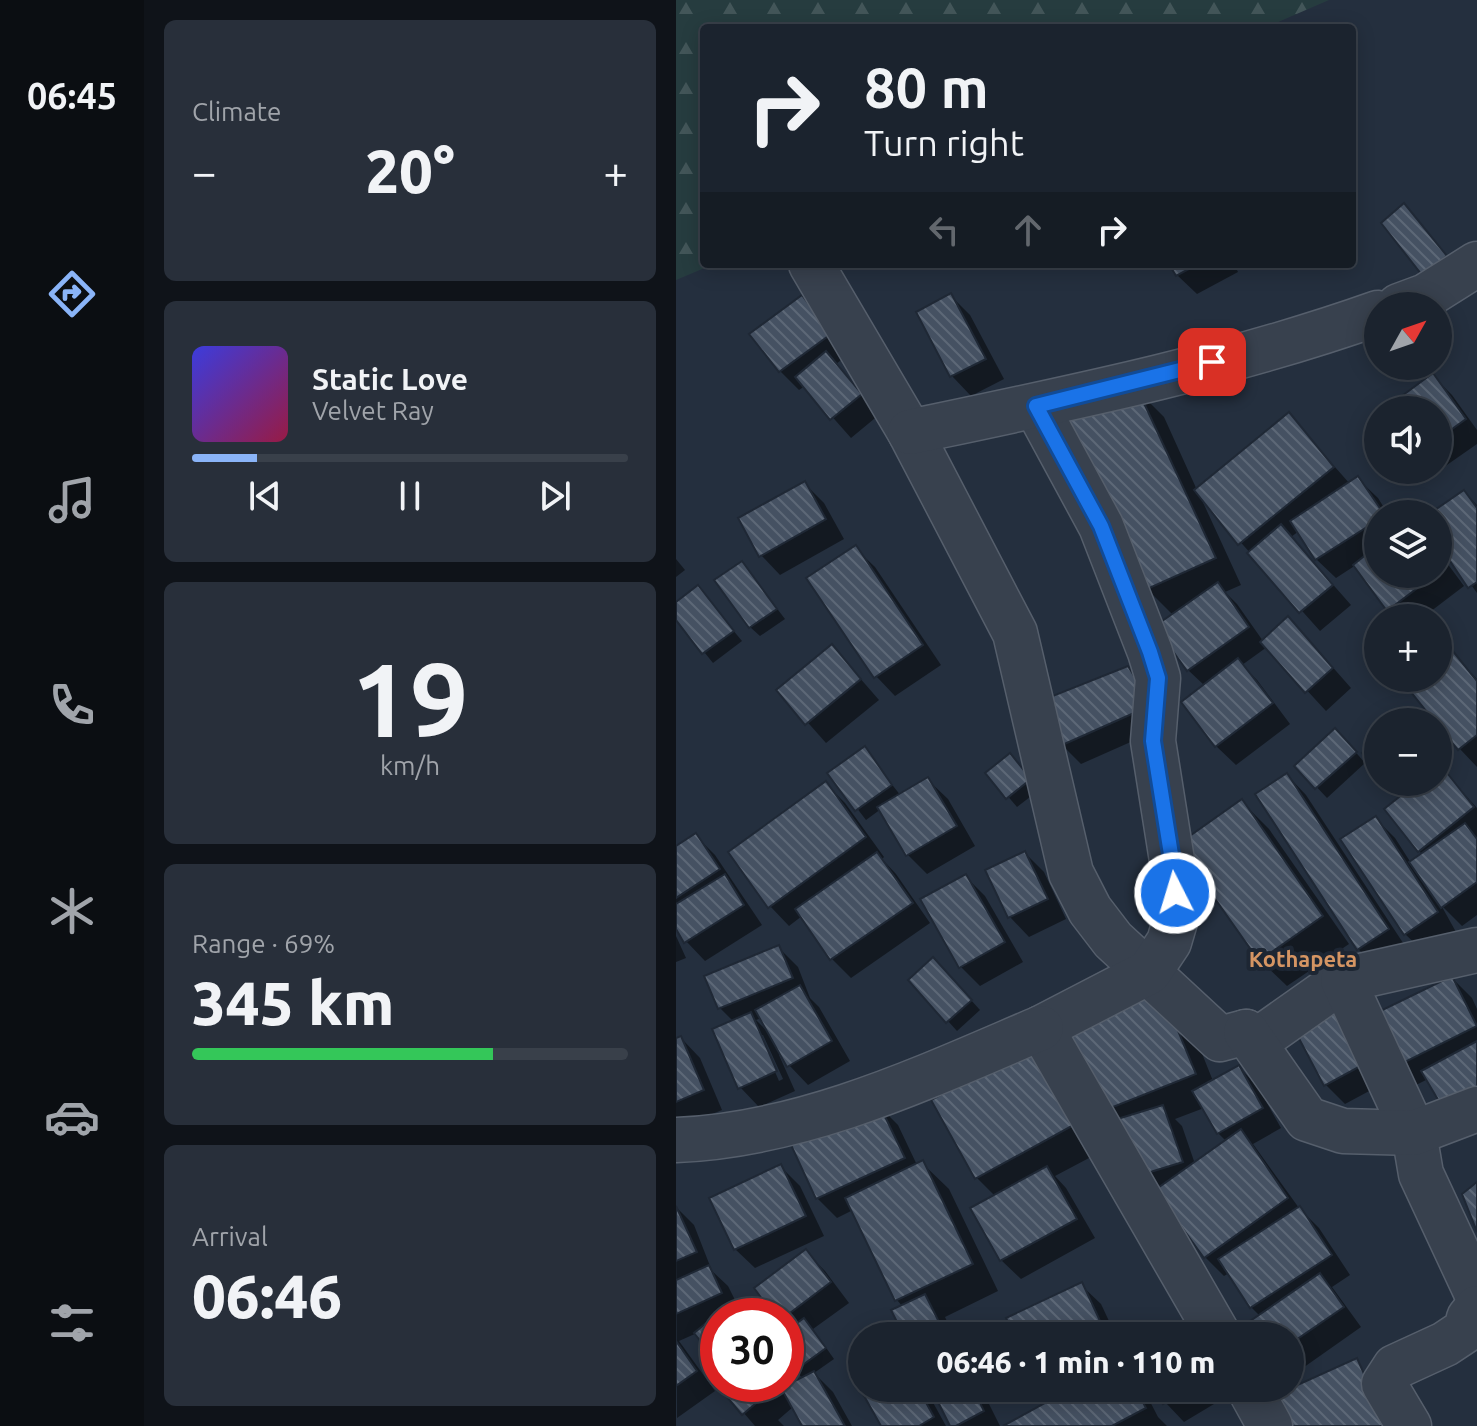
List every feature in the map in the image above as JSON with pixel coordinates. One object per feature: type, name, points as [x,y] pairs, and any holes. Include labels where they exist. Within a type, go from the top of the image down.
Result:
[{"type":"street","points":[[1432,292],[1477,264]]},
{"type":"street","points":[[813,268],[910,432],[1015,633],[1071,873],[1090,910],[1113,940],[1220,1039],[1246,1032],[1258,1040],[1343,980],[1477,950]]},
{"type":"street","points":[[910,432],[1036,406],[1299,341],[1364,318]]},
{"type":"street","points":[[676,1140],[745,1135],[893,1092],[1041,1028],[1149,972],[1169,942],[1176,918],[1173,867],[1153,741],[1158,678],[1101,526],[1036,406]]},
{"type":"street","points":[[1343,980],[1414,1133],[1421,1174],[1477,1294]]},
{"type":"street","points":[[1041,1028],[1211,1322]]},
{"type":"street","points":[[1246,1032],[1307,1119],[1343,1131],[1414,1133],[1477,1109]]},
{"type":"street","points":[[1409,1426],[1384,1384],[1395,1367],[1445,1344],[1466,1330],[1469,1318],[1477,1308]]},
{"type":"street","points":[[1257,1402],[1270,1426]]},
{"type":"green space","points":[[676,0],[1329,0],[1273,24],[700,24],[700,268],[704,268],[676,280]]},
{"type":"building","points":[[1404,203],[1447,256],[1422,275],[1381,223]]},
{"type":"building","points":[[1171,268],[1191,268],[1176,276]]},
{"type":"building","points":[[951,293],[986,359],[950,377],[916,312]]},
{"type":"building","points":[[802,295],[831,334],[779,372],[749,334]]},
{"type":"building","points":[[826,351],[862,394],[830,420],[795,377]]},
{"type":"building","points":[[1424,380],[1438,380],[1450,396],[1402,396]]},
{"type":"building","points":[[1137,388],[1216,558],[1145,590],[1066,420]]},
{"type":"building","points":[[1452,399],[1466,419],[1452,429]]},
{"type":"building","points":[[1289,412],[1334,467],[1238,545],[1194,490]]},
{"type":"building","points":[[1358,476],[1374,500],[1364,500],[1364,529],[1315,560],[1290,521]]},
{"type":"building","points":[[805,481],[826,519],[759,557],[738,518]]},
{"type":"building","points":[[1464,490],[1477,508],[1477,582],[1468,588],[1452,564],[1452,500],[1449,500]]},
{"type":"building","points":[[1281,524],[1333,585],[1299,613],[1247,553]]},
{"type":"building","points":[[856,545],[923,645],[874,678],[806,578]]},
{"type":"building","points":[[1364,556],[1364,580],[1353,565]]},
{"type":"building","points":[[742,561],[777,609],[749,628],[714,580]]},
{"type":"building","points":[[1218,582],[1249,627],[1187,671],[1155,626]]},
{"type":"building","points":[[698,585],[734,631],[702,654],[676,620],[676,602]]},
{"type":"building","points":[[1370,588],[1417,588],[1396,604],[1382,604]]},
{"type":"building","points":[[1288,616],[1333,668],[1305,693],[1260,642]]},
{"type":"building","points":[[832,644],[861,679],[805,725],[776,690]]},
{"type":"building","points":[[1452,650],[1477,681],[1477,735],[1458,750],[1452,743],[1452,708],[1424,708],[1411,692],[1452,692]]},
{"type":"building","points":[[1238,658],[1273,703],[1215,747],[1181,702]]},
{"type":"building","points":[[1128,666],[1152,705],[1060,746],[1050,697]]},
{"type":"building","points":[[1335,728],[1357,752],[1315,789],[1294,766]]},
{"type":"building","points":[[865,746],[892,785],[855,811],[827,773]]},
{"type":"building","points":[[1010,753],[1031,779],[1006,799],[985,773]]},
{"type":"building","points":[[1287,773],[1389,929],[1357,950],[1255,794]]},
{"type":"building","points":[[928,777],[957,826],[906,856],[877,807]]},
{"type":"building","points":[[1452,779],[1474,807],[1418,852],[1384,809],[1400,796],[1452,796]]},
{"type":"building","points":[[826,781],[866,837],[768,908],[728,852]]},
{"type":"building","points":[[1242,799],[1323,916],[1259,961],[1177,845]]},
{"type":"building","points":[[1376,816],[1438,912],[1404,935],[1340,839]]},
{"type":"building","points":[[1465,823],[1477,839],[1477,882],[1441,908],[1409,862]]},
{"type":"building","points":[[696,833],[720,869],[676,898],[676,846]]},
{"type":"building","points":[[1025,851],[1048,899],[1008,918],[985,870]]},
{"type":"building","points":[[877,852],[913,903],[830,960],[795,909]]},
{"type":"building","points":[[725,874],[744,905],[684,943],[676,929],[676,904]]},
{"type":"building","points":[[966,874],[1005,942],[959,968],[920,899]]},
{"type":"building","points":[[779,945],[793,978],[718,1009],[704,976]]},
{"type":"building","points":[[933,957],[972,1000],[946,1023],[908,980]]},
{"type":"building","points":[[1452,976],[1477,1026],[1395,1067],[1370,1016]]},
{"type":"building","points":[[800,985],[832,1041],[787,1067],[755,1010]]},
{"type":"building","points":[[1162,992],[1196,1074],[1098,1113],[1065,1031]]},
{"type":"building","points":[[1338,1006],[1368,1062],[1324,1086],[1294,1029]]},
{"type":"building","points":[[751,1012],[777,1071],[738,1089],[712,1029]]},
{"type":"building","points":[[681,1036],[704,1090],[676,1102],[676,1038]]},
{"type":"building","points":[[1477,1041],[1477,1089],[1440,1103],[1421,1071]]},
{"type":"building","points":[[1037,1042],[1081,1121],[975,1179],[931,1100]]},
{"type":"building","points":[[1239,1065],[1263,1108],[1217,1134],[1192,1091]]},
{"type":"building","points":[[879,1104],[905,1158],[816,1199],[791,1145]]},
{"type":"building","points":[[1163,1105],[1183,1162],[1134,1177],[1114,1120]]},
{"type":"building","points":[[1241,1129],[1288,1198],[1204,1258],[1155,1190]]},
{"type":"building","points":[[923,1160],[973,1264],[895,1301],[845,1198]]},
{"type":"building","points":[[781,1164],[806,1216],[734,1250],[709,1198]]},
{"type":"building","points":[[1047,1166],[1077,1219],[1000,1261],[970,1208]]},
{"type":"building","points":[[1477,1182],[1477,1232],[1462,1194]]},
{"type":"building","points":[[676,1206],[697,1252],[676,1261]]},
{"type":"building","points":[[1300,1206],[1332,1255],[1250,1308],[1218,1259]]},
{"type":"building","points":[[806,1249],[831,1282],[804,1302],[804,1298],[762,1298],[754,1288]]},
{"type":"building","points":[[709,1265],[722,1293],[711,1298],[700,1298],[700,1303],[676,1314],[676,1280]]},
{"type":"building","points":[[1320,1273],[1344,1307],[1304,1334],[1304,1322],[1249,1322]]},
{"type":"building","points":[[1082,1282],[1101,1322],[1008,1322],[1006,1318]]},
{"type":"building","points":[[925,1294],[939,1322],[897,1322],[891,1310]]},
{"type":"building","points":[[804,1318],[826,1348],[804,1364]]},
{"type":"building","points":[[676,1341],[697,1371],[676,1386]]},
{"type":"building","points":[[1357,1358],[1387,1426],[1286,1426],[1276,1402],[1304,1402],[1304,1382]]},
{"type":"building","points":[[814,1371],[845,1426],[802,1426],[789,1402],[804,1402],[804,1376]]},
{"type":"building","points":[[731,1402],[758,1402],[742,1415]]},
{"type":"building","points":[[867,1402],[926,1402],[934,1417],[919,1426],[881,1426]]},
{"type":"building","points":[[938,1402],[980,1402],[984,1411],[956,1426],[950,1426]]},
{"type":"building","points":[[1047,1402],[1143,1402],[1146,1408],[1112,1426],[1003,1426]]},
{"type":"district","name":"Kothapeta","points":[[1303,959]]},
{"type":"route","points":[[1175,893],[1153,741],[1158,678],[1101,526],[1036,406],[1212,362]]}]
